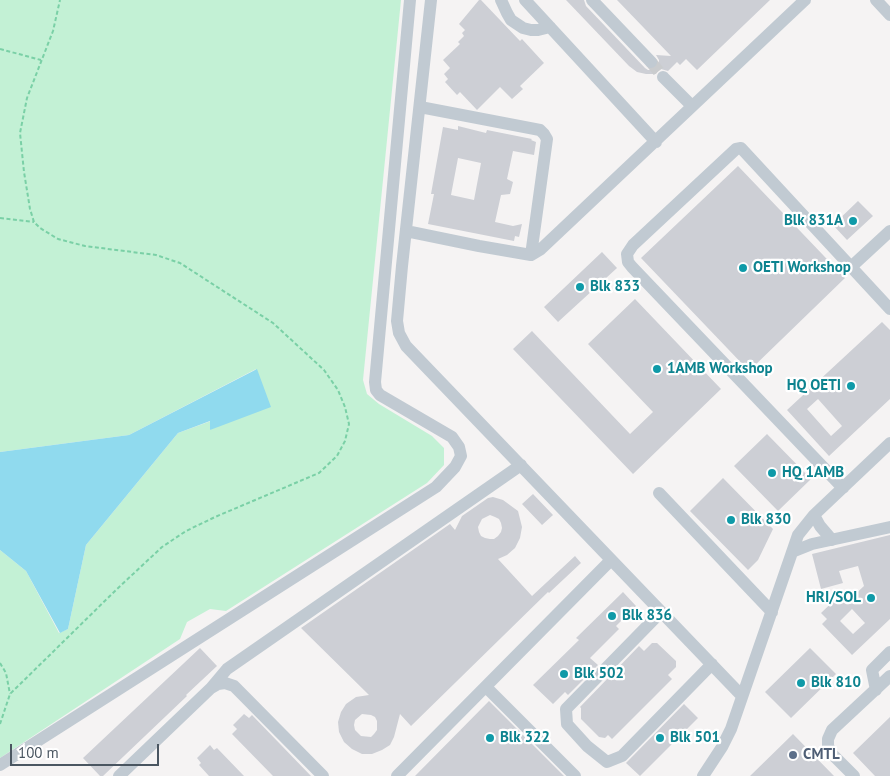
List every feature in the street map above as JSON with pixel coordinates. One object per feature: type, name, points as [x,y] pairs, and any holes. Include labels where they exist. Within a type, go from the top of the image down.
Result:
[{"type":"lane","points":[[0,765],[436,487],[455,467],[460,456],[459,447],[452,437],[380,395],[376,390],[374,382],[410,0]]},
{"type":"lane","points":[[431,0],[397,321],[399,333],[406,346],[742,696]]},
{"type":"lane","points":[[501,0],[511,20],[523,28],[538,30],[550,27]]},
{"type":"lane","points":[[524,0],[656,142]]},
{"type":"lane","points":[[592,0],[651,62]]},
{"type":"lane","points":[[406,231],[531,255],[541,249],[656,142],[805,0]]},
{"type":"lane","points":[[876,0],[890,15]]},
{"type":"lane","points":[[664,76],[692,106]]},
{"type":"lane","points":[[420,108],[540,130],[544,134],[547,140],[531,255]]},
{"type":"lane","points":[[843,488],[632,267],[627,258],[633,245],[736,149],[741,148],[890,309]]},
{"type":"lane","points":[[851,267],[890,231]]},
{"type":"lane","points":[[703,776],[731,729],[798,535],[814,515],[890,443]]},
{"type":"lane","points":[[125,774],[211,688],[227,669],[520,465]]},
{"type":"lane","points":[[659,493],[772,612]]},
{"type":"lane","points":[[814,515],[820,526],[832,540]]},
{"type":"lane","points":[[792,552],[812,544],[890,527]]},
{"type":"lane","points":[[396,776],[612,560]]},
{"type":"lane","points":[[661,612],[566,709],[567,724],[587,746],[607,762],[622,756],[712,664]]},
{"type":"lane","points":[[876,690],[872,670],[890,652]]},
{"type":"lane","points":[[854,776],[832,754],[828,746],[828,739],[832,730],[890,676]]},
{"type":"lane","points":[[211,688],[225,683],[234,686],[323,776]]},
{"type":"lane","points":[[486,687],[575,776]]},
{"type":"path","points":[[0,724],[10,694],[162,547],[186,531],[215,517],[319,473],[337,456],[345,441],[349,424],[338,390],[324,370],[273,323],[180,263],[156,254],[85,246],[58,238],[40,228],[34,222],[28,200],[20,133],[27,98],[53,31],[60,0]]},
{"type":"path","points":[[0,49],[41,60]]},
{"type":"path","points":[[0,218],[34,222]]},
{"type":"path","points":[[0,663],[6,673],[10,694]]},
{"type":"green space","points":[[0,0],[401,0],[363,380],[367,394],[379,404],[432,436],[444,448],[444,465],[427,483],[226,611],[210,609],[187,622],[180,639],[0,758],[0,550],[26,571],[59,633],[68,629],[86,545],[178,433],[211,421],[210,430],[256,369],[129,435],[0,452]]},
{"type":"water","points":[[257,369],[271,407],[210,430],[210,421],[178,433],[86,545],[68,629],[60,633],[26,571],[0,550],[0,452],[129,435]]},
{"type":"building","points":[[479,0],[520,41],[522,39],[544,63],[520,86],[523,89],[512,99],[500,87],[477,110],[460,92],[457,95],[445,82],[448,79],[444,74],[450,68],[443,60],[460,44],[458,42],[464,36],[462,33],[465,30],[459,24]]},
{"type":"building","points":[[566,0],[584,0],[586,6],[645,68],[652,70],[657,68],[659,64],[656,55],[671,56],[617,0],[770,0],[697,70],[686,59],[680,65],[677,62],[668,71],[661,69],[656,74],[646,74],[637,72],[629,66]]},
{"type":"building","points":[[458,126],[486,133],[487,130],[532,139],[536,142],[534,155],[513,151],[507,179],[513,182],[510,194],[501,195],[495,222],[513,226],[522,224],[519,237],[515,236],[514,241],[428,224],[434,194],[431,194],[443,127],[458,130]],"holes":[[[458,158],[481,163],[474,200],[451,195]]]},
{"type":"building","name":"OETI Workshop","points":[[738,166],[845,278],[749,371],[641,258]]},
{"type":"building","name":"Blk 831A","points":[[858,201],[873,216],[847,240],[833,225]]},
{"type":"building","name":"Blk 833","points":[[602,252],[617,268],[558,322],[544,307]]},
{"type":"building","name":"1AMB Workshop","points":[[635,299],[721,389],[633,474],[513,349],[532,331],[630,434],[653,412],[588,344]]},
{"type":"building","name":"HQ OETI","points":[[882,322],[890,330],[890,399],[829,456],[787,410]],"holes":[[[818,399],[842,426],[831,436],[807,409]]]},
{"type":"building","name":"HQ 1AMB","points":[[767,434],[811,479],[778,511],[734,466]]},
{"type":"building","name":"Blk 830","points":[[723,478],[773,529],[758,560],[748,570],[690,511]]},
{"type":"building","points":[[533,494],[553,515],[542,525],[522,504]]},
{"type":"building","points":[[493,497],[503,500],[518,511],[522,527],[520,538],[515,548],[507,555],[498,559],[532,596],[575,556],[581,563],[548,592],[411,726],[400,714],[390,745],[372,754],[362,754],[352,749],[344,742],[339,732],[338,722],[341,712],[346,704],[356,697],[369,695],[301,628],[450,524],[455,530],[462,516],[488,498]],"holes":[[[490,515],[499,519],[502,528],[501,532],[494,539],[481,536],[478,527],[482,519]],[[362,714],[371,715],[377,721],[377,730],[371,737],[361,736],[355,730],[355,720]]]},
{"type":"building","name":"HRI/SOL","points":[[890,535],[890,619],[852,655],[822,624],[827,619],[821,613],[845,590],[848,601],[864,586],[858,566],[839,571],[843,583],[821,589],[812,554]],"holes":[[[852,609],[865,623],[853,634],[840,621]]]},
{"type":"building","points":[[623,592],[636,606],[616,626],[619,629],[590,658],[598,665],[568,695],[565,692],[553,704],[533,685],[579,640],[576,638]]},
{"type":"building","points":[[652,643],[657,643],[676,661],[676,667],[668,675],[672,679],[612,739],[608,735],[605,738],[599,737],[581,719],[580,707],[639,646],[644,651]]},
{"type":"building","points":[[200,648],[217,666],[103,776],[100,776],[83,758]]},
{"type":"building","name":"Blk 810","points":[[810,648],[836,674],[791,718],[765,692]]},
{"type":"building","name":"Blk 322","points":[[489,701],[564,776],[415,776]]},
{"type":"building","name":"Blk 501","points":[[684,704],[698,718],[640,776],[626,763]]},
{"type":"building","points":[[244,714],[249,718],[252,715],[311,776],[273,776],[232,734],[237,729],[233,725]]},
{"type":"building","points":[[890,717],[890,776],[875,776],[853,753]]},
{"type":"building","name":"CMTL","points":[[793,734],[834,776],[750,776]]},
{"type":"building","points":[[210,745],[214,750],[217,748],[244,776],[209,776],[199,765],[201,763],[197,758]]},
{"type":"tunnel","points":[[651,62],[663,77]]},
{"type":"place","name":"Blk 831A","points":[[853,221]]},
{"type":"place","name":"OETI Workshop","points":[[743,268]]},
{"type":"place","name":"Blk 833","points":[[580,287]]},
{"type":"place","name":"1AMB Workshop","points":[[657,369]]},
{"type":"place","name":"HQ OETI","points":[[851,386]]},
{"type":"place","name":"HQ 1AMB","points":[[772,473]]},
{"type":"place","name":"Blk 830","points":[[731,520]]},
{"type":"place","name":"HRI/SOL","points":[[871,598]]},
{"type":"place","name":"Blk 836","points":[[612,616]]},
{"type":"place","name":"Blk 502","points":[[564,674]]},
{"type":"place","name":"Blk 810","points":[[801,683]]},
{"type":"place","name":"Blk 322","points":[[490,738]]},
{"type":"place","name":"Blk 501","points":[[660,738]]},
{"type":"place","name":"CMTL","points":[[793,755]]}]
